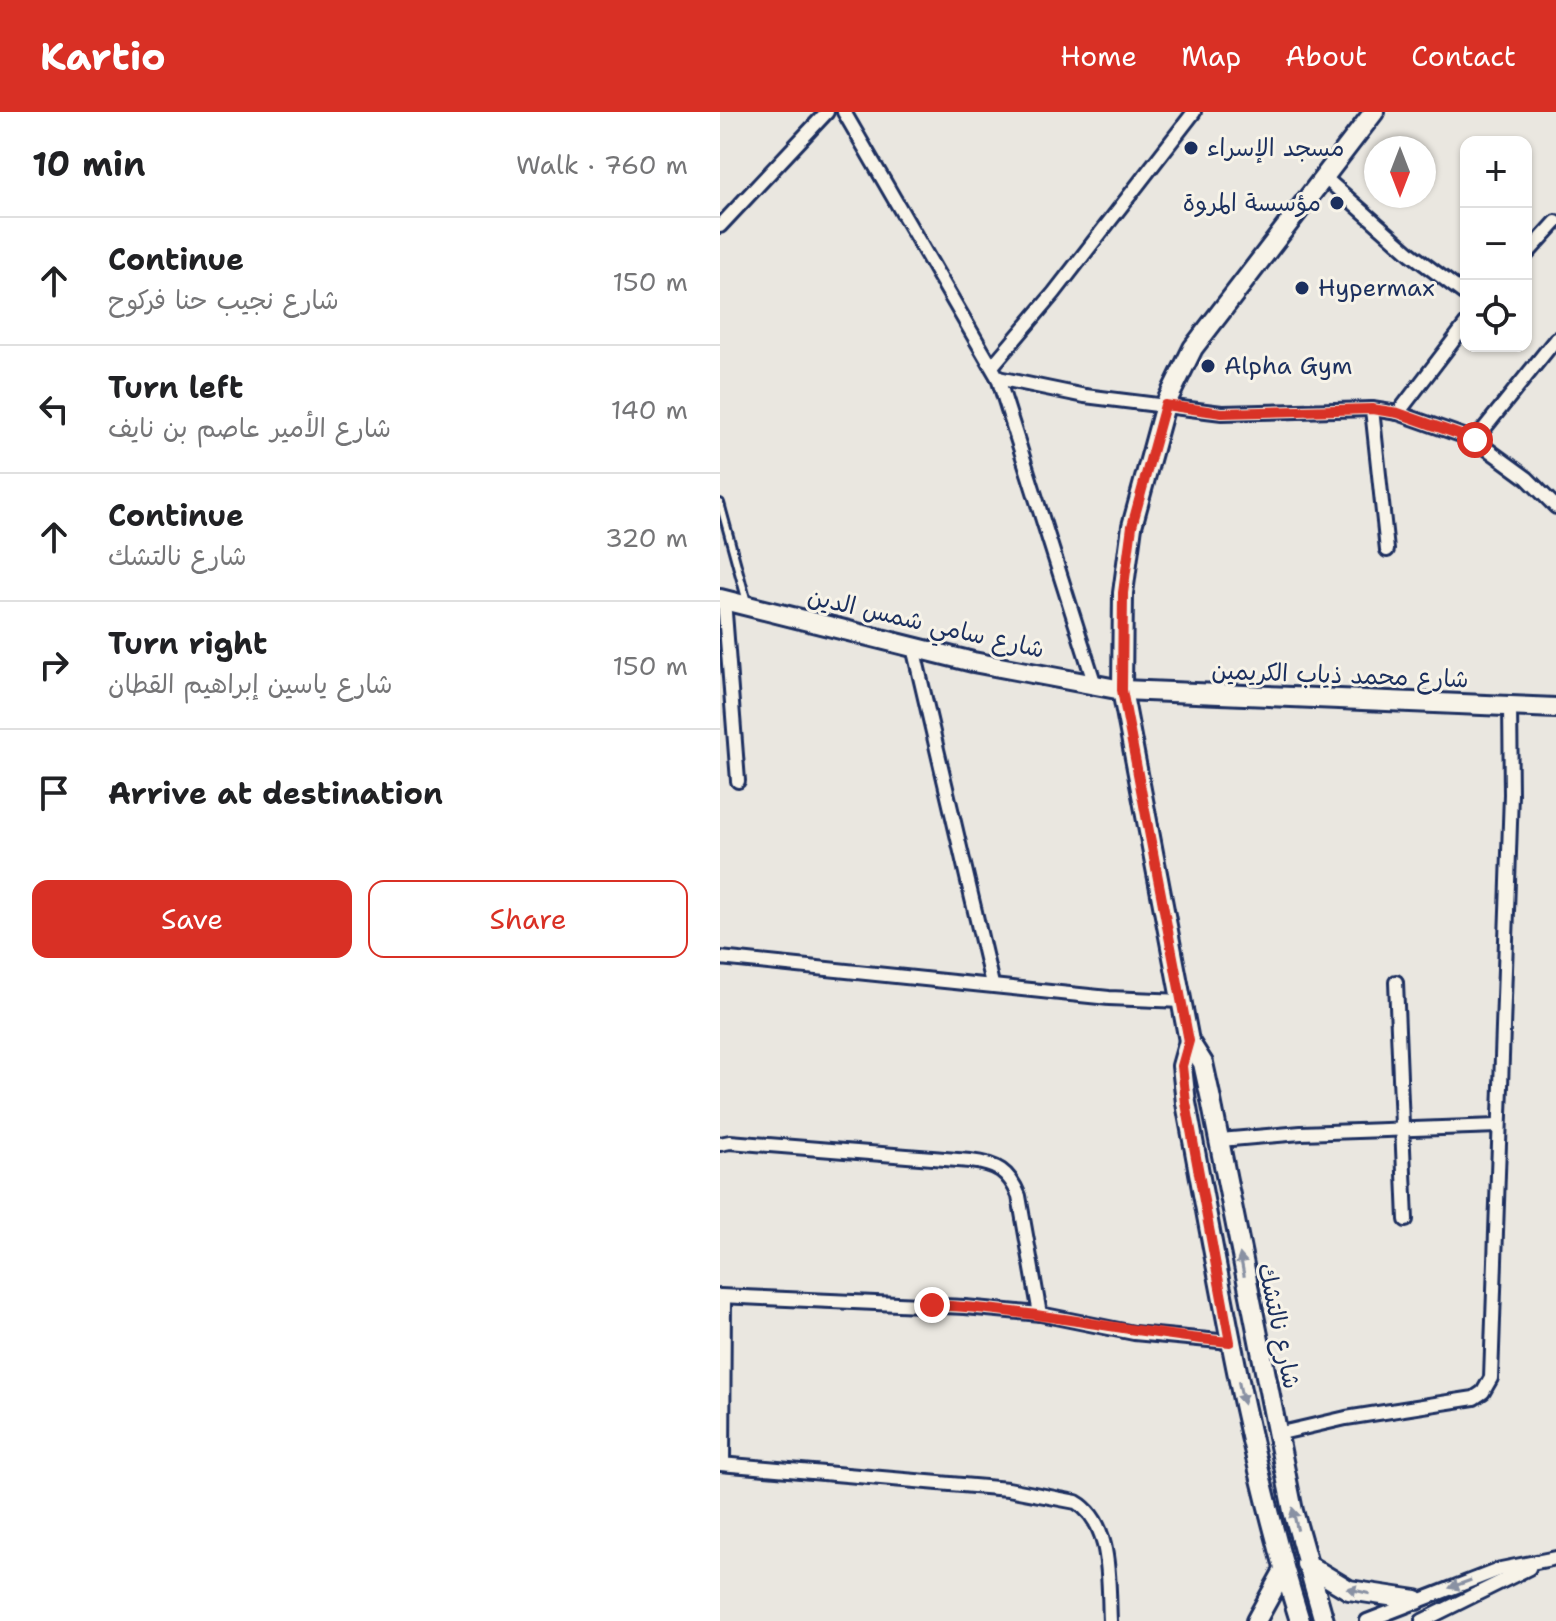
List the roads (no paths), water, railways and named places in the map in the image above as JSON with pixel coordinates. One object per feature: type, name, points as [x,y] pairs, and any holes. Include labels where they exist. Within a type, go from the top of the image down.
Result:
[{"type":"main road","name":"شارع نالتشك","points":[[1324,1621],[1306,1564],[1277,1434],[1203,1063],[1189,1041],[1122,690],[1123,593],[1132,526],[1165,405],[1193,348],[1374,112]]},
{"type":"main road","name":"شارع سامي شمس الدين","points":[[722,600],[913,647],[1122,690]]},
{"type":"main road","name":"شارع محمد ذياب الكريمين","points":[[1122,690],[1556,708]]},
{"type":"main road","name":"شارع نالتشك","points":[[1189,1041],[1182,1066],[1186,1103],[1230,1342],[1284,1570],[1300,1621]]},
{"type":"main road","points":[[1306,1564],[1349,1590],[1416,1600]]},
{"type":"main road","points":[[1256,1621],[1284,1570]]},
{"type":"street","points":[[720,226],[827,112]]},
{"type":"street","points":[[844,112],[995,372],[1095,685]]},
{"type":"street","points":[[995,372],[1194,112]]},
{"type":"street","points":[[1323,176],[1411,254],[1460,291]]},
{"type":"street","points":[[1532,248],[1556,222]]},
{"type":"street","points":[[1398,413],[1460,332]]},
{"type":"street","points":[[1475,440],[1556,339]]},
{"type":"street","points":[[995,372],[1057,391],[1222,413],[1372,409],[1398,413],[1475,440],[1545,494],[1556,507]]},
{"type":"street","points":[[1372,409],[1387,550]]},
{"type":"street","points":[[1545,494],[1556,486]]},
{"type":"street","points":[[722,600],[738,781]]},
{"type":"street","points":[[913,647],[992,984]]},
{"type":"street","points":[[1277,1434],[1346,1418],[1464,1400],[1487,1388],[1493,1350],[1511,794],[1510,706]]},
{"type":"street","points":[[720,958],[1109,998],[1182,1001]]},
{"type":"street","points":[[1396,982],[1406,1220]]},
{"type":"street","points":[[1220,1140],[1498,1126]]},
{"type":"street","points":[[720,1144],[730,1142],[970,1161],[1001,1168],[1012,1178],[1019,1196],[1040,1314]]},
{"type":"street","points":[[1110,1621],[1105,1554],[1100,1533],[1086,1508],[1076,1502],[1008,1489],[722,1464],[722,1297],[954,1306],[1040,1314],[1134,1333],[1230,1342]]},
{"type":"street","points":[[1367,1621],[1501,1569],[1556,1558]]},
{"type":"street","points":[[1422,1621],[1535,1564]]},
{"type":"lane","points":[[720,503],[747,605]]},
{"type":"place","name":"مسجد الإسراء","points":[[1191,148]]},
{"type":"place","name":"مؤسسة المروة","points":[[1337,203]]},
{"type":"place","name":"Hypermax","points":[[1302,288]]},
{"type":"place","name":"Alpha Gym","points":[[1208,366]]}]
